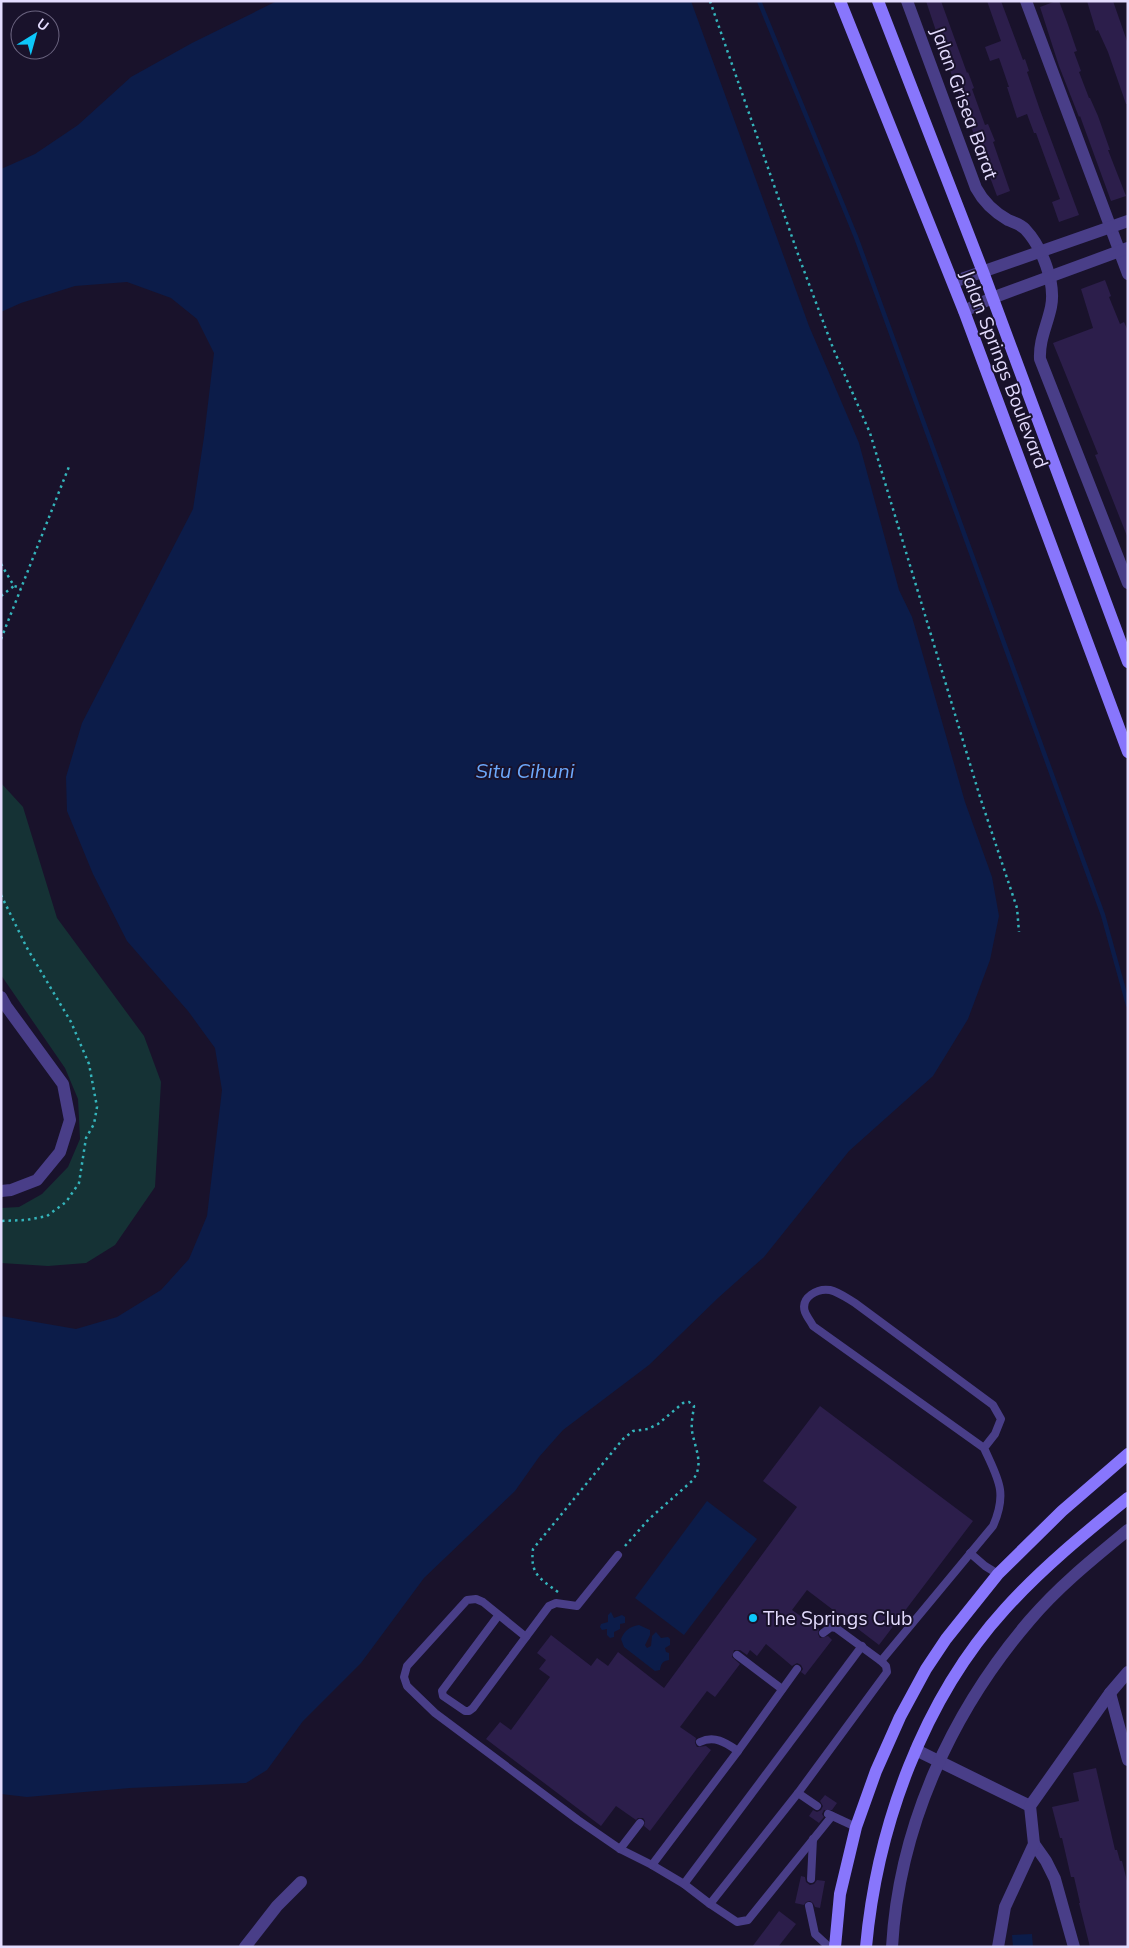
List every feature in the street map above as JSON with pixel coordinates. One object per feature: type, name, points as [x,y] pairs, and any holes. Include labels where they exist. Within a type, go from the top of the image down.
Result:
[{"type":"main road","name":"Jalan Springs Boulevard","points":[[840,1],[953,282],[1128,752]]},
{"type":"main road","name":"Jalan Springs Boulevard","points":[[878,1],[1125,646],[1128,662]]},
{"type":"main road","points":[[835,1947],[840,1894],[856,1827],[880,1762],[900,1717],[926,1669],[946,1639],[998,1574],[1062,1511],[1128,1454]]},
{"type":"main road","points":[[866,1947],[870,1905],[883,1841],[916,1750],[951,1681],[1004,1610],[1053,1560],[1128,1498]]},
{"type":"street","name":"Jalan Grisea Barat","points":[[908,1],[979,194],[993,210],[1020,225],[1032,237],[1050,277],[1052,305],[1039,348],[1040,359],[1128,583]]},
{"type":"street","points":[[1026,1],[1110,227],[1124,250],[1128,274]]},
{"type":"street","points":[[953,282],[1128,221]]},
{"type":"street","points":[[964,311],[992,298],[1124,250]]},
{"type":"street","points":[[1,997],[63,1084],[70,1120],[60,1152],[37,1180],[11,1190],[1,1191]]},
{"type":"street","points":[[892,1947],[893,1927],[906,1858],[927,1788],[938,1760],[975,1694],[1030,1620],[1068,1580],[1128,1530]]},
{"type":"street","points":[[1074,1947],[1055,1879],[1046,1861],[1034,1844],[1030,1806],[1110,1693],[1128,1672]]},
{"type":"street","points":[[1110,1693],[1128,1760]]},
{"type":"street","points":[[916,1750],[1030,1806]]},
{"type":"street","points":[[998,1947],[1005,1908],[1034,1844]]},
{"type":"street","points":[[245,1947],[278,1906],[301,1882]]},
{"type":"lane","points":[[881,1661],[994,1526],[1002,1494],[984,1448],[813,1326],[804,1311],[805,1302],[811,1294],[820,1290],[831,1290],[855,1303],[993,1405],[1000,1419],[995,1434],[984,1448]]},
{"type":"lane","points":[[970,1553],[998,1574]]},
{"type":"lane","points":[[498,1616],[442,1691],[443,1696],[458,1708],[469,1711],[473,1708],[552,1604],[577,1606],[618,1555]]},
{"type":"lane","points":[[526,1637],[483,1602],[476,1599],[467,1600],[407,1666],[404,1677],[407,1686],[456,1730],[578,1820],[620,1848],[652,1864],[684,1884],[737,1922],[748,1920],[830,1815],[856,1827]]},
{"type":"lane","points":[[710,1904],[798,1793],[887,1672],[886,1666],[881,1661],[836,1628],[832,1627],[823,1633]]},
{"type":"lane","points":[[684,1884],[862,1646]]},
{"type":"lane","points":[[737,1655],[782,1689]]},
{"type":"lane","points":[[652,1864],[738,1751],[797,1669]]},
{"type":"lane","points":[[700,1742],[712,1738],[738,1751]]},
{"type":"lane","points":[[798,1793],[817,1806]]},
{"type":"lane","points":[[620,1848],[640,1823]]},
{"type":"lane","points":[[811,1878],[813,1839]]},
{"type":"lane","points":[[808,1906],[815,1934],[830,1947]]},
{"type":"path","points":[[710,1],[800,260],[870,433],[980,797],[1017,908],[1018,932]]},
{"type":"path","points":[[1,639],[70,464]]},
{"type":"path","points":[[1,564],[14,586],[21,588]]},
{"type":"path","points":[[1,596],[14,586]]},
{"type":"path","points":[[577,1606],[540,1578],[531,1564],[533,1549],[623,1439],[634,1432],[648,1429],[658,1424],[683,1403],[689,1402],[694,1406],[692,1428],[700,1465],[698,1474],[649,1519],[618,1555]]},
{"type":"green space","points":[[1,783],[23,807],[57,918],[144,1036],[161,1082],[155,1187],[115,1245],[86,1263],[48,1266],[1,1263],[1,1208],[19,1207],[42,1194],[68,1167],[80,1139],[78,1099],[65,1068],[1,975]]},
{"type":"water","name":"Situ Cihuni","points":[[277,1],[691,1],[809,326],[859,443],[899,590],[912,617],[965,802],[992,877],[999,916],[990,960],[968,1019],[933,1076],[849,1151],[764,1257],[718,1298],[649,1365],[563,1430],[539,1457],[515,1491],[424,1578],[361,1663],[303,1721],[267,1770],[246,1783],[130,1788],[27,1797],[1,1794],[1,1316],[76,1329],[117,1317],[161,1290],[189,1259],[207,1216],[222,1090],[215,1048],[188,1011],[127,941],[93,874],[67,811],[66,777],[82,723],[193,509],[214,353],[197,319],[171,298],[127,282],[75,286],[21,303],[1,312],[1,169],[35,154],[78,125],[131,77],[192,43]]},
{"type":"water","points":[[707,1501],[757,1539],[684,1635],[635,1598]]},
{"type":"water","points":[[611,1612],[614,1618],[622,1615],[625,1617],[625,1623],[620,1624],[620,1629],[614,1632],[614,1637],[610,1638],[607,1635],[607,1629],[602,1630],[600,1627],[601,1624],[608,1622],[608,1615]]},
{"type":"water","points":[[639,1625],[650,1630],[650,1635],[645,1645],[647,1648],[651,1646],[652,1636],[656,1632],[661,1638],[668,1637],[670,1639],[670,1645],[665,1648],[666,1652],[669,1653],[669,1660],[663,1663],[660,1670],[655,1671],[624,1647],[621,1639],[624,1633],[628,1629]]},
{"type":"water","points":[[1032,1934],[1033,1947],[1013,1947],[1012,1935]]},
{"type":"building","points":[[926,1],[941,1],[974,88],[972,89],[985,125],[988,124],[995,141],[993,142],[1010,191],[997,196]]},
{"type":"building","points":[[987,1],[1001,1],[1023,60],[1025,59],[1029,71],[1027,72],[1040,110],[1079,215],[1059,222],[1052,202],[1060,199],[1036,133],[1034,133],[1027,114],[1017,118],[999,58],[990,61],[985,47],[1001,41]]},
{"type":"building","points":[[1059,1],[1067,22],[1077,51],[1074,52],[1081,71],[1079,72],[1098,116],[1110,150],[1108,150],[1126,196],[1111,201],[1080,116],[1059,66],[1040,7]]},
{"type":"building","points":[[1087,1],[1113,1],[1128,44],[1128,104],[1126,104],[1108,52],[1098,30],[1096,31]]},
{"type":"building","points":[[1105,280],[1111,296],[1109,297],[1120,324],[1124,322],[1128,331],[1127,536],[1095,455],[1098,454],[1053,343],[1093,328],[1081,289]]},
{"type":"building","name":"The Springs Club","points":[[820,1406],[973,1521],[879,1645],[807,1590],[792,1610],[819,1629],[818,1634],[820,1638],[828,1636],[832,1640],[805,1675],[801,1672],[803,1669],[801,1665],[797,1663],[792,1666],[766,1644],[757,1656],[750,1650],[747,1655],[740,1650],[734,1650],[732,1657],[740,1664],[715,1697],[707,1691],[680,1727],[696,1738],[695,1743],[697,1747],[706,1746],[711,1750],[650,1831],[644,1826],[645,1821],[643,1818],[636,1820],[616,1806],[601,1826],[486,1739],[500,1722],[511,1730],[550,1677],[539,1669],[546,1660],[537,1653],[551,1635],[591,1666],[597,1658],[608,1666],[618,1652],[664,1688],[797,1507],[763,1481]]},
{"type":"building","points":[[1096,1768],[1115,1850],[1117,1850],[1120,1861],[1122,1861],[1128,1885],[1128,1947],[1090,1947],[1074,1877],[1071,1877],[1062,1838],[1060,1838],[1052,1807],[1079,1801],[1073,1773]]},
{"type":"building","points":[[825,1795],[837,1803],[832,1810],[824,1810],[822,1814],[824,1817],[819,1823],[809,1816],[813,1810],[817,1812],[821,1810],[823,1806],[820,1801]]},
{"type":"building","points":[[801,1876],[805,1877],[806,1882],[810,1885],[814,1884],[817,1880],[825,1881],[820,1908],[815,1907],[810,1901],[804,1905],[795,1903]]},
{"type":"building","points":[[779,1911],[796,1924],[778,1947],[752,1947]]},
{"type":"waterway","points":[[759,1],[856,237],[1103,915],[1128,1005]]},
{"type":"place","name":"The Springs Club","points":[[753,1618]]}]
